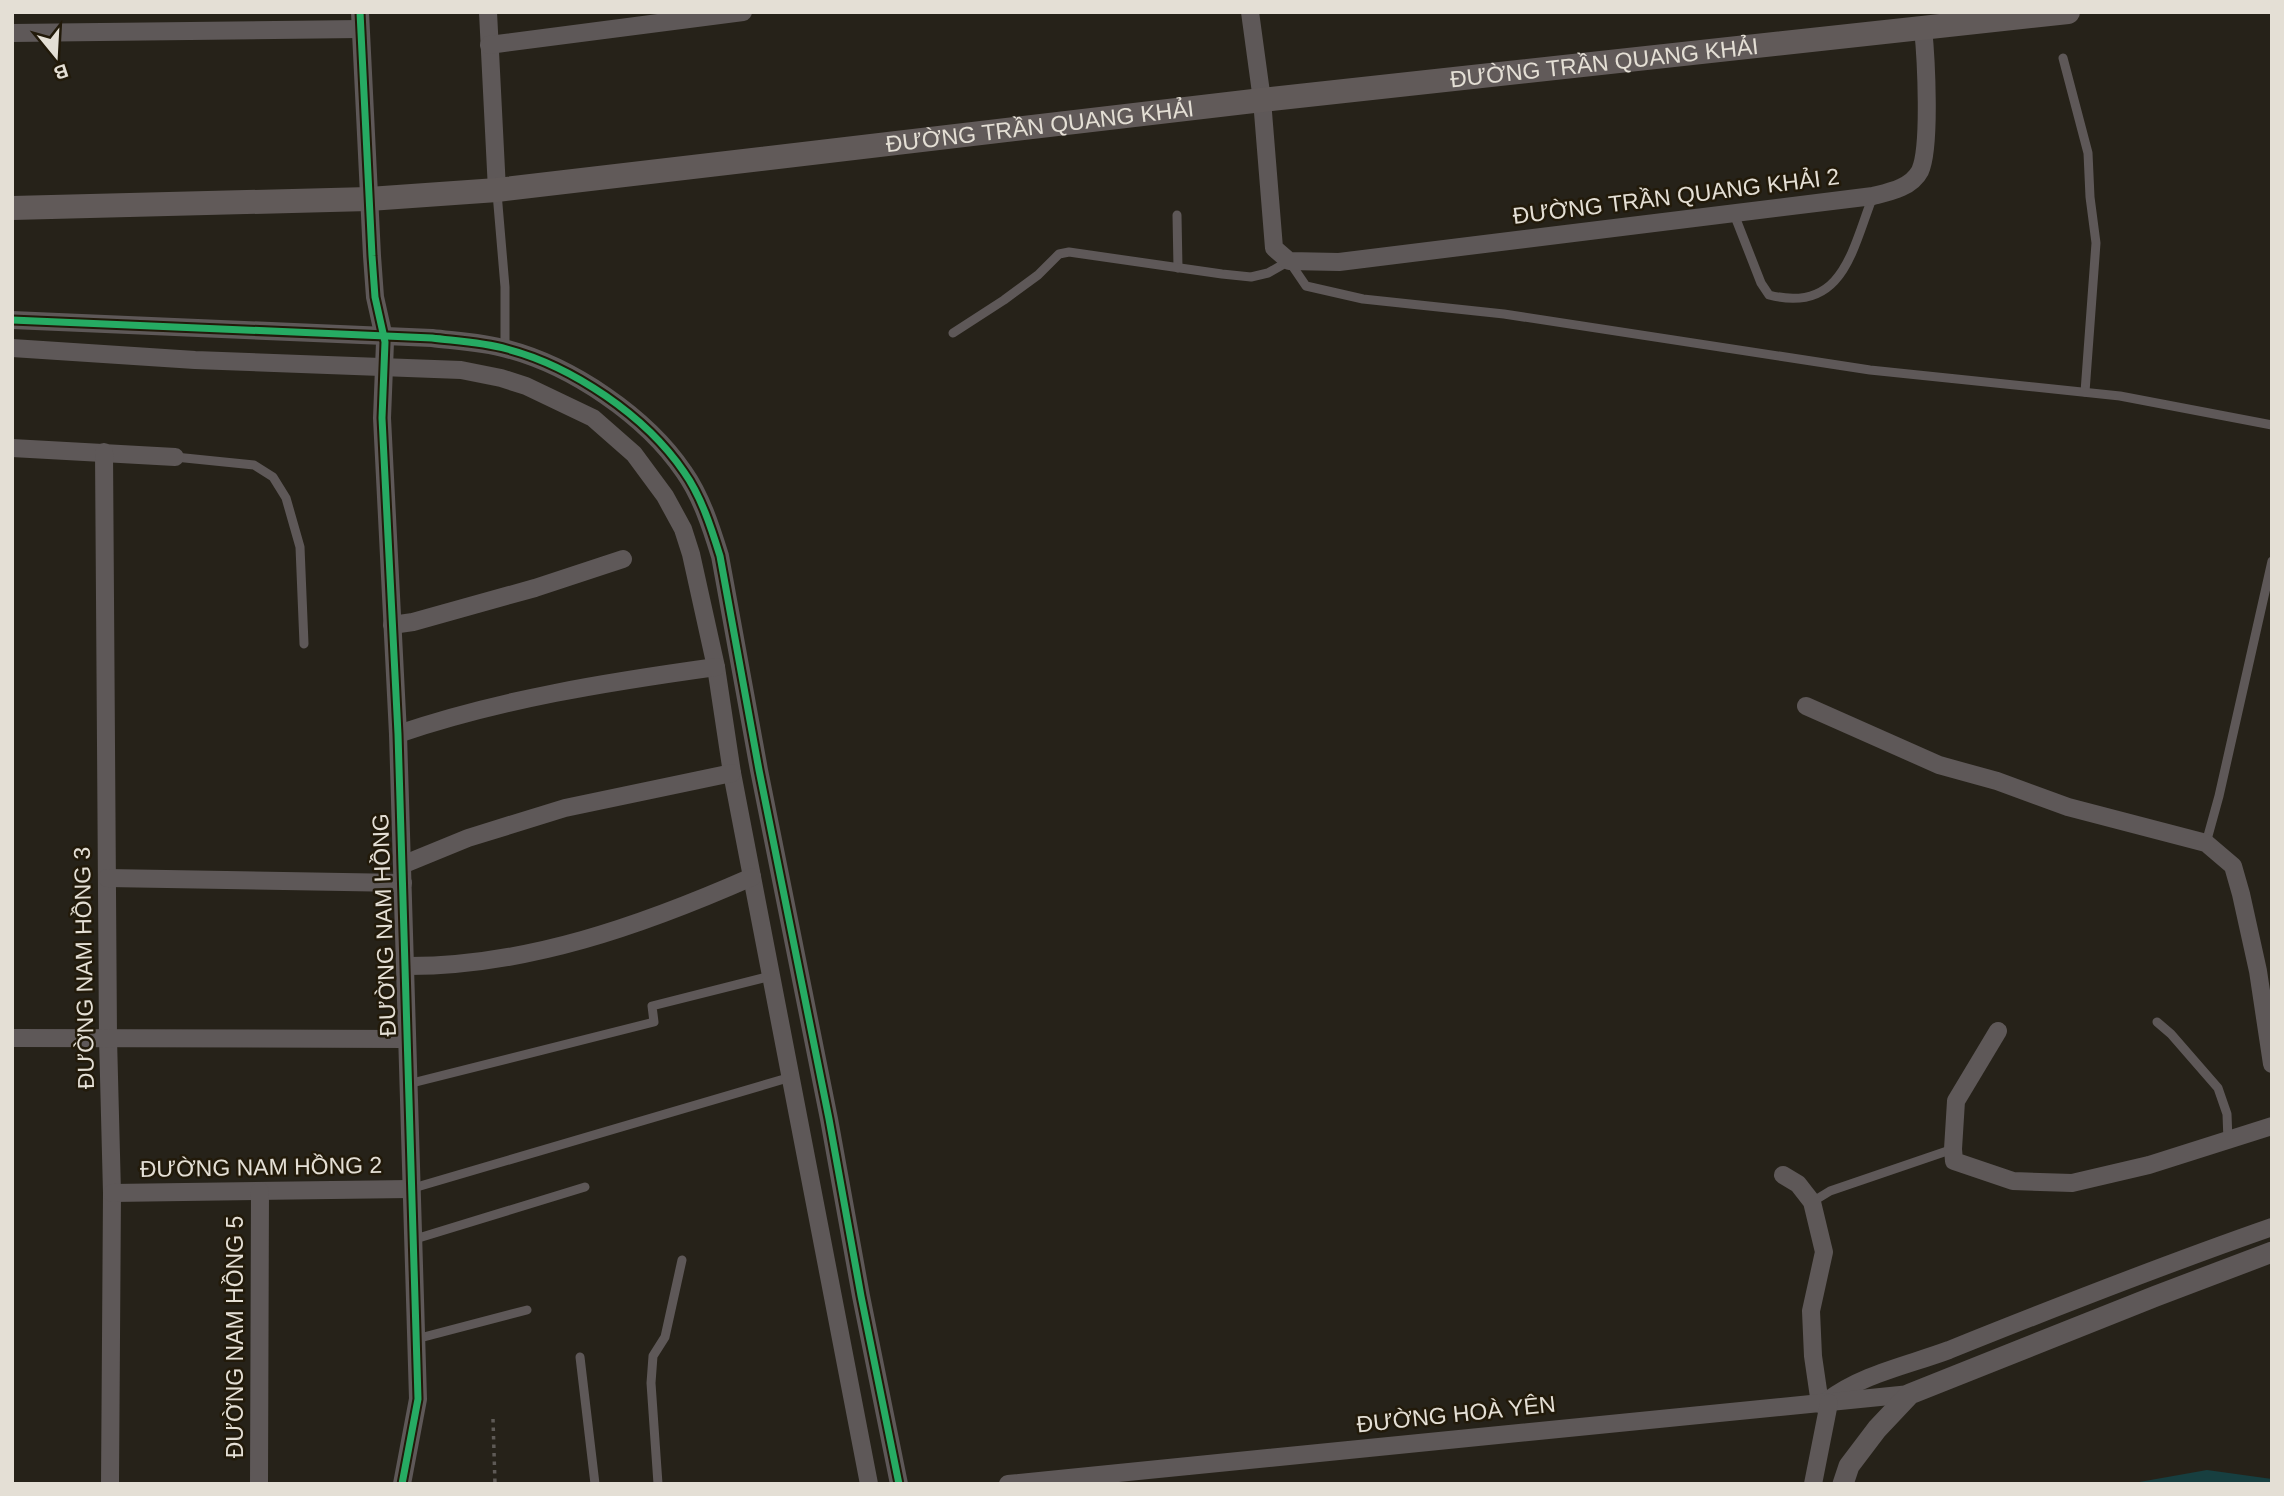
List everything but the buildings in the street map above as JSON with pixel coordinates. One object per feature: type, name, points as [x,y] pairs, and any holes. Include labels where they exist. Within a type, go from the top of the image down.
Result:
[{"type":"main road","name":"ĐƯỜNG TRẦN QUANG KHẢI","points":[[12,208],[369,199],[497,190],[1262,100],[2068,12]]},
{"type":"street","points":[[488,12],[497,190]]},
{"type":"street","points":[[489,45],[743,12]]},
{"type":"street","points":[[1250,12],[1262,100],[1274,248],[1289,261]]},
{"type":"street","points":[[12,33],[360,21],[375,298],[384,340]]},
{"type":"street","name":"ĐƯỜNG TRẦN QUANG KHẢI 2","points":[[1289,261],[1339,262],[1734,214],[1873,196],[1906,186],[1919,172],[1925,142],[1926,54],[1923,28]]},
{"type":"street","points":[[12,320],[384,340],[473,342],[537,358],[579,378],[625,410],[661,444],[685,473],[709,521],[720,555],[759,771],[900,1484]]},
{"type":"street","name":"ĐƯỜNG NAM HỒNG","points":[[384,340],[382,418],[398,734],[418,1399],[402,1484]]},
{"type":"street","points":[[12,348],[195,360],[461,370],[502,376],[593,418],[634,454],[665,496],[683,529],[691,554],[716,667],[732,773],[869,1484]]},
{"type":"street","points":[[502,376],[505,350]]},
{"type":"street","points":[[12,448],[175,457]]},
{"type":"street","name":"ĐƯỜNG NAM HỒNG 3","points":[[104,452],[108,1038],[112,1194],[110,1484]]},
{"type":"street","points":[[392,625],[536,588],[623,559]]},
{"type":"street","points":[[398,734],[498,705],[600,684],[716,667]]},
{"type":"street","points":[[1806,706],[1939,765],[1997,781],[2068,807],[2206,844],[2233,866],[2256,960],[2272,1064]]},
{"type":"street","points":[[107,878],[402,874],[468,838],[565,807],[732,773]]},
{"type":"street","points":[[405,966],[506,957],[560,946],[679,908],[752,877]]},
{"type":"street","points":[[1998,1031],[1956,1101],[1954,1161],[2013,1181],[2072,1183],[2149,1166],[2272,1126]]},
{"type":"street","points":[[12,1038],[407,1039]]},
{"type":"street","points":[[1783,1175],[1798,1184],[1812,1202],[1824,1252],[1811,1311],[1813,1356],[1824,1403],[1813,1484]]},
{"type":"street","name":"ĐƯỜNG NAM HỒNG 2","points":[[112,1194],[410,1189]]},
{"type":"street","name":"ĐƯỜNG NAM HỒNG 5","points":[[259,1484],[260,1191]]},
{"type":"street","points":[[1824,1403],[1849,1388],[1886,1372],[2272,1227]]},
{"type":"street","points":[[1843,1484],[1849,1466],[1877,1429],[1910,1394],[2272,1252]]},
{"type":"street","name":"ĐƯỜNG HOÀ YÊN","points":[[1008,1484],[1086,1480],[1910,1394]]},
{"type":"lane","points":[[2063,58],[2088,153],[2096,243],[2085,392]]},
{"type":"lane","points":[[497,190],[505,287],[505,350]]},
{"type":"lane","points":[[1734,214],[1761,283],[1769,295],[1788,299],[1810,297],[1826,290],[1838,279],[1873,196]]},
{"type":"lane","points":[[1177,215],[1178,268]]},
{"type":"lane","points":[[953,333],[1038,275],[1059,254],[1090,254],[1251,276],[1268,273],[1289,261],[1306,286],[1363,299],[1504,314],[1870,370],[2120,396],[2272,425]]},
{"type":"lane","points":[[175,457],[254,465],[273,477],[286,498],[300,547],[304,644]]},
{"type":"lane","points":[[2206,844],[2272,561]]},
{"type":"lane","points":[[408,1084],[654,1022],[652,1006],[771,976]]},
{"type":"lane","points":[[2157,1022],[2172,1034],[2218,1088],[2227,1114],[2228,1141]]},
{"type":"lane","points":[[410,1189],[791,1077]]},
{"type":"lane","points":[[1812,1202],[1830,1191],[1953,1149]]},
{"type":"lane","points":[[412,1240],[585,1187]]},
{"type":"lane","points":[[658,1484],[651,1383],[653,1356],[665,1337],[682,1259]]},
{"type":"lane","points":[[416,1339],[527,1310]]},
{"type":"lane","points":[[580,1357],[595,1484]]},
{"type":"path","points":[[493,1419],[495,1484]]},
{"type":"water","points":[[2207,1470],[2272,1479],[2272,1484],[2128,1484]]},
{"type":"cycle path","points":[[360,12],[375,297],[385,342],[382,418],[398,734],[418,1399],[402,1484]]},
{"type":"cycle path","points":[[12,320],[432,338],[479,343],[532,357],[582,381],[628,413],[668,451],[690,481],[700,501],[720,556],[759,770],[899,1484]]}]
